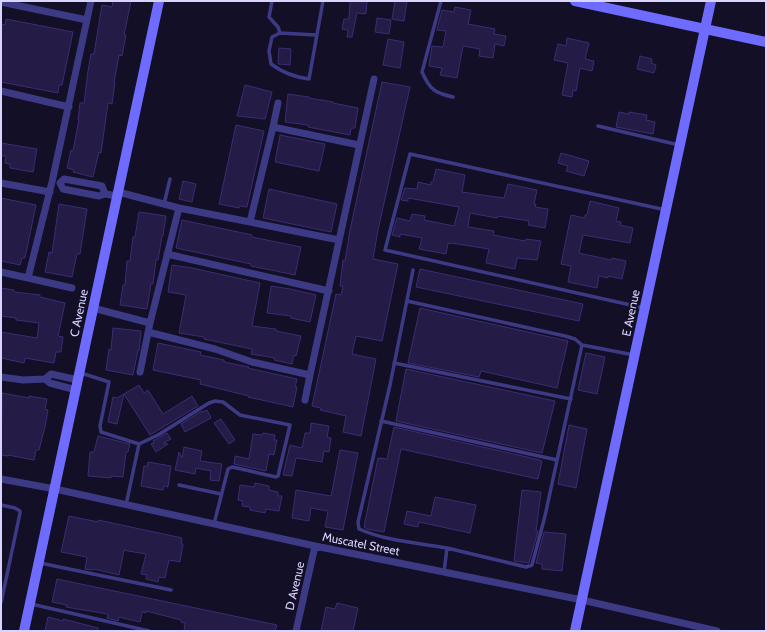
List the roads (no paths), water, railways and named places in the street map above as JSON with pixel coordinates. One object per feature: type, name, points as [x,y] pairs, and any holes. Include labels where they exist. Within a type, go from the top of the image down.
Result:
[{"type":"street","points":[[28,278],[50,192],[56,183],[69,107],[91,1]]},
{"type":"street","name":"C Avenue","points":[[24,631],[159,1]]},
{"type":"street","points":[[575,1],[766,42]]},
{"type":"street","name":"E Avenue","points":[[575,631],[712,1]]},
{"type":"street","points":[[1,2],[87,20]]},
{"type":"street","points":[[305,400],[374,79]]},
{"type":"street","points":[[1,91],[69,107]]},
{"type":"street","points":[[250,222],[278,102]]},
{"type":"street","points":[[273,127],[359,145]]},
{"type":"street","points":[[56,183],[64,179],[102,186],[106,194]]},
{"type":"street","points":[[1,183],[50,192]]},
{"type":"street","points":[[56,183],[63,190],[99,196],[106,194],[118,194],[179,208],[339,240]]},
{"type":"street","points":[[140,372],[150,323],[179,208]]},
{"type":"street","points":[[167,254],[329,291]]},
{"type":"street","points":[[1,272],[72,288]]},
{"type":"street","points":[[94,308],[150,323]]},
{"type":"street","points":[[148,332],[215,350],[252,362],[310,375]]},
{"type":"street","points":[[1,377],[23,380],[45,379],[50,383],[78,381]]},
{"type":"street","name":"Muscatel Street","points":[[1,479],[55,489],[315,546],[582,600],[717,631]]},
{"type":"street","name":"D Avenue","points":[[296,631],[315,546]]},
{"type":"lane","points":[[272,1],[269,17],[278,27],[280,32]]},
{"type":"lane","points":[[316,35],[280,32],[272,37],[269,51],[271,64],[280,71],[296,78],[308,79],[323,1]]},
{"type":"lane","points":[[441,1],[422,72],[426,82],[438,94],[453,97]]},
{"type":"lane","points":[[598,126],[681,146]]},
{"type":"lane","points":[[645,308],[385,250],[410,154],[667,210]]},
{"type":"lane","points":[[164,204],[170,178]]},
{"type":"lane","points":[[413,270],[394,363],[358,522],[359,529],[367,533],[397,540],[447,548],[526,567],[532,565],[545,516],[582,345]]},
{"type":"lane","points":[[407,301],[565,336],[575,339],[582,345],[635,355]]},
{"type":"lane","points":[[394,363],[570,399]]},
{"type":"lane","points":[[78,381],[109,382],[100,426],[102,432],[139,444],[158,435],[209,403],[215,401],[223,402],[240,415],[290,425],[278,476],[276,477],[232,467],[228,469],[214,524]]},
{"type":"lane","points":[[381,422],[557,460]]},
{"type":"lane","points":[[126,505],[139,444]]},
{"type":"lane","points":[[179,485],[221,494]]},
{"type":"lane","points":[[1,505],[15,508],[20,511],[1,603]]},
{"type":"lane","points":[[444,572],[447,548]]},
{"type":"lane","points":[[39,563],[171,590]]},
{"type":"lane","points":[[30,604],[148,631]]}]
